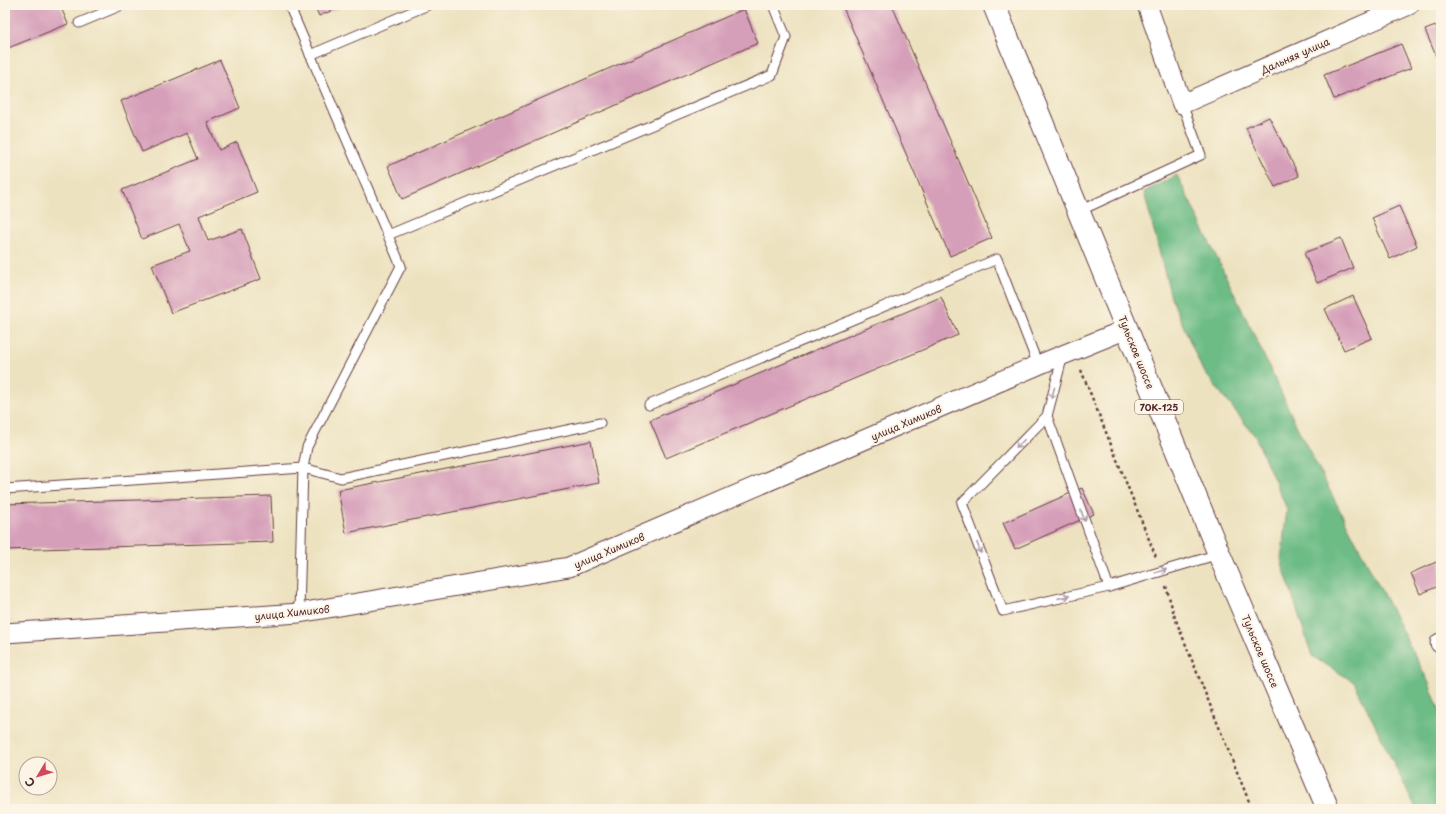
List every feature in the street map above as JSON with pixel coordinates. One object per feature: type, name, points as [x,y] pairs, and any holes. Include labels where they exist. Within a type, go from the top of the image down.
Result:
[{"type":"main road","name":"Тульское шоссе","points":[[994,5],[1219,554],[1328,809]]},
{"type":"street","points":[[1147,5],[1182,104]]},
{"type":"street","name":"Дальняя улица","points":[[1182,104],[1409,5]]},
{"type":"street","name":"улица Химиков","points":[[5,633],[299,613],[569,567],[1038,365],[1127,329]]},
{"type":"lane","points":[[79,23],[122,5]]},
{"type":"lane","points":[[288,5],[401,266],[307,447],[303,468],[299,613]]},
{"type":"lane","points":[[310,55],[428,5]]},
{"type":"lane","points":[[388,235],[772,75],[786,37],[773,5]]},
{"type":"lane","points":[[1079,211],[1201,156],[1182,104]]},
{"type":"lane","points":[[649,405],[997,259],[1038,365]]},
{"type":"lane","points":[[1063,355],[1047,416],[962,503],[1003,611],[1109,587],[1219,554]]},
{"type":"lane","points":[[1047,416],[1109,587]]},
{"type":"lane","points":[[5,489],[303,468],[341,478],[600,423]]},
{"type":"green space","points":[[1177,175],[1298,429],[1428,681],[1441,714],[1441,809],[1416,809],[1354,682],[1312,656],[1281,560],[1287,509],[1255,436],[1202,369],[1171,297],[1144,192]]},
{"type":"building","points":[[5,5],[60,5],[68,24],[8,48],[5,40]]},
{"type":"building","points":[[314,5],[346,5],[319,16]]},
{"type":"building","points":[[842,5],[892,5],[992,238],[950,256]]},
{"type":"building","points":[[744,9],[758,43],[402,199],[388,166]]},
{"type":"building","points":[[1441,24],[1441,54],[1436,56],[1425,30]]},
{"type":"building","points":[[1401,44],[1411,68],[1334,99],[1324,75]]},
{"type":"building","points":[[220,60],[240,108],[207,122],[219,150],[237,142],[257,192],[199,216],[208,241],[242,229],[261,279],[171,313],[152,265],[190,251],[179,224],[142,239],[122,190],[198,159],[187,133],[142,152],[121,101]]},
{"type":"building","points":[[1269,117],[1299,176],[1275,187],[1246,128]]},
{"type":"building","points":[[1399,206],[1417,246],[1390,259],[1372,218]]},
{"type":"building","points":[[1341,238],[1353,268],[1317,283],[1304,253]]},
{"type":"building","points":[[1353,296],[1372,338],[1344,350],[1325,309]]},
{"type":"building","points":[[941,297],[958,335],[666,458],[650,420]]},
{"type":"building","points":[[591,441],[599,483],[346,533],[338,490]]},
{"type":"building","points":[[1082,488],[1094,514],[1015,549],[1003,523]]},
{"type":"building","points":[[271,496],[273,542],[5,550],[5,504]]},
{"type":"building","points":[[1441,560],[1441,585],[1420,594],[1411,573]]}]
